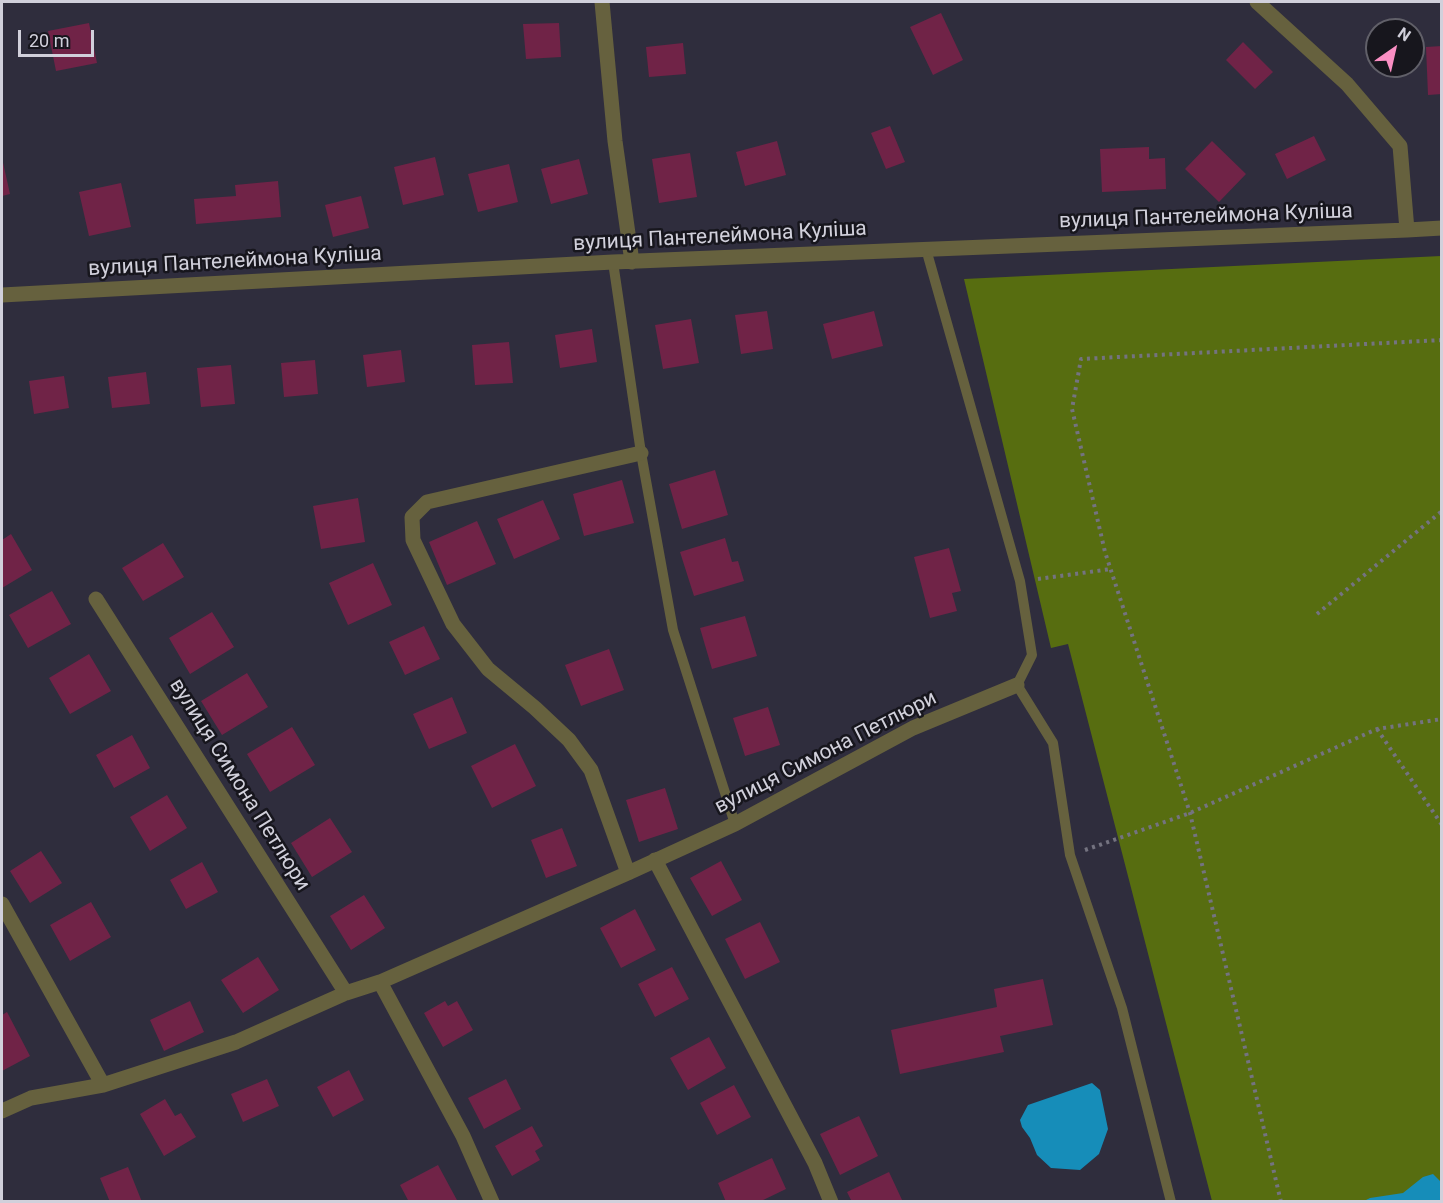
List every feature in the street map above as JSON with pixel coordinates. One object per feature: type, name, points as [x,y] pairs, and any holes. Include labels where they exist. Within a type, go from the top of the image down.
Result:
[{"type":"street","points":[[602,2],[615,141],[632,262]]},
{"type":"street","points":[[1257,2],[1347,84],[1400,146],[1407,230]]},
{"type":"street","name":"вулиця Пантелеймона Куліша","points":[[2,296],[614,262],[1442,228]]},
{"type":"street","points":[[628,873],[591,770],[569,740],[488,669],[453,624],[413,540],[412,517],[427,502],[641,453]]},
{"type":"street","name":"вулиця Симона Петлюри","points":[[96,599],[346,993]]},
{"type":"street","name":"вулиця Симона Петлюри","points":[[2,1111],[31,1098],[103,1085],[236,1042],[346,993],[380,982],[735,824],[913,728],[1017,685]]},
{"type":"street","points":[[655,860],[815,1163],[831,1202]]},
{"type":"street","points":[[2,904],[103,1085]]},
{"type":"street","points":[[380,982],[463,1136],[492,1202]]},
{"type":"lane","points":[[926,249],[1020,581],[1032,656],[1017,685],[1053,743],[1070,855],[1122,1008],[1171,1202]]},
{"type":"lane","points":[[614,262],[641,453],[673,630],[735,824]]},
{"type":"path","points":[[1281,1202],[1190,813],[1105,552],[1072,409],[1081,359],[1442,340]]},
{"type":"path","points":[[1317,614],[1442,512]]},
{"type":"path","points":[[1020,581],[1111,569]]},
{"type":"path","points":[[1070,855],[1190,813],[1377,729],[1442,719]]},
{"type":"path","points":[[1377,729],[1442,825]]},
{"type":"green space","points":[[1441,256],[1441,1201],[1212,1201],[1068,644],[1051,648],[964,279]]},
{"type":"water","points":[[1092,1083],[1100,1090],[1108,1129],[1099,1154],[1080,1170],[1051,1168],[1037,1155],[1020,1120],[1028,1105]]},
{"type":"water","points":[[1433,1174],[1441,1182],[1441,1201],[1364,1201],[1403,1193],[1423,1177]]},
{"type":"building","points":[[941,13],[963,60],[933,75],[910,27]]},
{"type":"building","points":[[89,23],[97,63],[56,71],[48,31]]},
{"type":"building","points":[[559,23],[561,57],[526,59],[523,24]]},
{"type":"building","points":[[1243,42],[1273,72],[1255,89],[1226,60]]},
{"type":"building","points":[[683,43],[686,74],[649,77],[646,47]]},
{"type":"building","points":[[1442,46],[1442,94],[1428,95],[1426,47]]},
{"type":"building","points":[[890,126],[905,162],[886,169],[871,133]]},
{"type":"building","points":[[1314,136],[1326,160],[1287,179],[1275,154]]},
{"type":"building","points":[[777,141],[786,175],[745,186],[736,152]]},
{"type":"building","points":[[1212,141],[1246,174],[1219,202],[1185,169]]},
{"type":"building","points":[[1149,147],[1149,159],[1165,158],[1166,189],[1102,192],[1100,149]]},
{"type":"building","points":[[690,153],[697,197],[659,203],[652,159]]},
{"type":"building","points":[[435,157],[444,195],[403,205],[394,167]]},
{"type":"building","points":[[2,158],[10,194],[2,196]]},
{"type":"building","points":[[579,159],[588,194],[551,204],[541,169]]},
{"type":"building","points":[[509,164],[518,202],[478,212],[468,174]]},
{"type":"building","points":[[278,181],[281,217],[196,224],[194,199],[236,196],[235,185]]},
{"type":"building","points":[[121,183],[131,227],[89,236],[79,192]]},
{"type":"building","points":[[361,196],[369,228],[333,237],[325,205]]},
{"type":"building","points":[[767,311],[773,349],[741,354],[735,315]]},
{"type":"building","points":[[874,311],[883,346],[832,359],[823,324]]},
{"type":"building","points":[[691,319],[699,363],[663,369],[655,325]]},
{"type":"building","points":[[592,329],[597,362],[560,368],[555,335]]},
{"type":"building","points":[[509,342],[513,383],[475,385],[472,345]]},
{"type":"building","points":[[401,350],[405,382],[367,387],[363,355]]},
{"type":"building","points":[[315,360],[318,394],[284,397],[281,363]]},
{"type":"building","points":[[231,365],[235,404],[201,407],[197,368]]},
{"type":"building","points":[[146,372],[150,404],[112,408],[108,377]]},
{"type":"building","points":[[64,376],[69,408],[34,414],[29,381]]},
{"type":"building","points":[[715,470],[728,515],[682,529],[669,484]]},
{"type":"building","points":[[622,480],[634,523],[584,536],[573,494]]},
{"type":"building","points":[[358,498],[365,542],[321,549],[313,506]]},
{"type":"building","points":[[543,500],[560,539],[514,559],[497,519]]},
{"type":"building","points":[[477,521],[496,564],[447,585],[429,542]]},
{"type":"building","points":[[11,534],[32,570],[2,588],[2,540]]},
{"type":"building","points":[[725,538],[732,562],[738,561],[744,581],[694,596],[680,552]]},
{"type":"building","points":[[163,543],[184,577],[143,601],[122,568]]},
{"type":"building","points":[[949,548],[961,591],[952,593],[957,611],[930,618],[914,557]]},
{"type":"building","points":[[373,563],[392,605],[348,625],[329,583]]},
{"type":"building","points":[[52,591],[71,624],[28,648],[9,615]]},
{"type":"building","points":[[212,612],[234,647],[190,674],[169,638]]},
{"type":"building","points":[[745,616],[757,656],[712,669],[700,628]]},
{"type":"building","points":[[424,626],[440,659],[405,675],[389,642]]},
{"type":"building","points":[[609,649],[624,690],[581,706],[565,665]]},
{"type":"building","points":[[89,654],[111,691],[70,714],[49,678]]},
{"type":"building","points":[[247,673],[268,707],[222,735],[201,701]]},
{"type":"building","points":[[452,697],[467,733],[429,749],[413,714]]},
{"type":"building","points":[[768,707],[780,745],[745,756],[733,718]]},
{"type":"building","points":[[292,727],[315,765],[270,792],[247,754]]},
{"type":"building","points":[[132,735],[150,768],[114,788],[96,755]]},
{"type":"building","points":[[515,744],[536,786],[492,808],[471,766]]},
{"type":"building","points":[[665,788],[678,829],[639,842],[626,800]]},
{"type":"building","points":[[167,795],[187,828],[150,851],[130,817]]},
{"type":"building","points":[[330,818],[352,852],[312,877],[291,843]]},
{"type":"building","points":[[562,828],[577,866],[546,878],[531,840]]},
{"type":"building","points":[[41,851],[62,883],[30,903],[10,871]]},
{"type":"building","points":[[721,861],[742,900],[712,916],[690,878]]},
{"type":"building","points":[[202,862],[218,892],[186,909],[170,880]]},
{"type":"building","points":[[364,895],[385,928],[351,950],[330,916]]},
{"type":"building","points":[[91,902],[111,937],[70,961],[50,925]]},
{"type":"building","points":[[635,909],[656,950],[621,968],[600,928]]},
{"type":"building","points":[[760,922],[780,962],[745,979],[725,939]]},
{"type":"building","points":[[258,957],[279,990],[243,1013],[221,980]]},
{"type":"building","points":[[672,967],[689,999],[655,1017],[638,984]]},
{"type":"building","points":[[1043,979],[1053,1025],[1000,1036],[1004,1052],[900,1074],[891,1030],[997,1007],[994,989]]},
{"type":"building","points":[[190,1001],[204,1032],[164,1051],[150,1020]]},
{"type":"building","points":[[445,1001],[448,1006],[457,1001],[473,1030],[443,1047],[424,1013]]},
{"type":"building","points":[[7,1012],[30,1056],[2,1071],[2,1015]]},
{"type":"building","points":[[709,1037],[726,1068],[688,1090],[670,1058]]},
{"type":"building","points":[[349,1070],[364,1100],[333,1117],[317,1087]]},
{"type":"building","points":[[267,1079],[279,1106],[243,1122],[231,1094]]},
{"type":"building","points":[[506,1079],[521,1109],[484,1129],[468,1098]]},
{"type":"building","points":[[734,1085],[751,1117],[717,1135],[700,1103]]},
{"type":"building","points":[[165,1099],[175,1116],[181,1113],[196,1137],[164,1156],[140,1114]]},
{"type":"building","points":[[859,1116],[878,1156],[840,1175],[820,1134]]},
{"type":"building","points":[[532,1126],[543,1146],[535,1151],[540,1160],[512,1176],[495,1146]]},
{"type":"building","points":[[772,1158],[786,1189],[759,1202],[726,1202],[718,1183]]},
{"type":"building","points":[[438,1165],[458,1202],[409,1202],[400,1185]]},
{"type":"building","points":[[128,1167],[142,1202],[110,1202],[100,1178]]},
{"type":"building","points":[[889,1172],[903,1202],[852,1202],[847,1192]]}]
